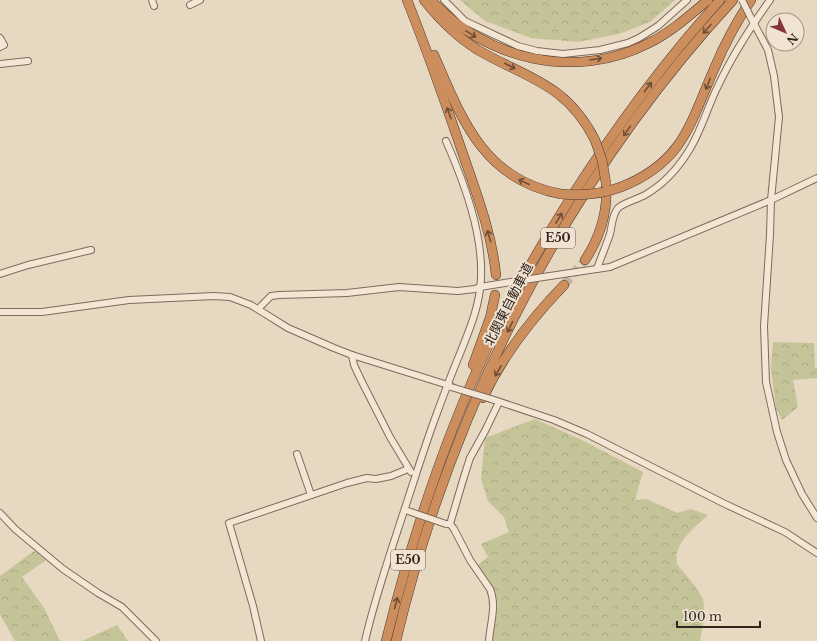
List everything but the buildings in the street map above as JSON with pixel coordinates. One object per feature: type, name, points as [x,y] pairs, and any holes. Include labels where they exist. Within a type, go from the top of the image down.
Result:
[{"type":"highway","points":[[407,0],[443,96],[474,188],[491,243],[496,275]]},
{"type":"highway","points":[[410,0],[460,113],[480,146],[499,165],[519,180],[544,190],[562,194],[579,194],[596,193],[621,187],[638,179],[655,168],[670,155],[693,121],[724,48],[737,23],[752,0]]},
{"type":"highway","points":[[424,0],[447,25],[466,42],[534,78],[557,93],[574,108],[582,118],[595,140],[602,160],[607,197],[604,218],[596,241],[585,260]]},
{"type":"highway","points":[[431,0],[463,29],[487,44],[534,59],[568,62],[603,58],[621,54],[643,46],[675,27],[708,0]]},
{"type":"highway","name":"北関東自動車道","points":[[386,641],[412,544],[434,480],[468,391],[488,346],[538,251],[586,175],[633,107],[687,38],[720,0]]},
{"type":"highway","name":"北関東自動車道","points":[[396,641],[419,554],[434,508],[469,416],[493,360],[521,304],[569,219],[641,112],[695,44],[733,0]]},
{"type":"highway","points":[[434,508],[452,471],[474,418],[499,368],[530,322],[564,285]]},
{"type":"highway","points":[[434,480],[456,410],[490,318],[495,295]]},
{"type":"street","points":[[190,5],[200,0]]},
{"type":"street","points":[[444,0],[465,21],[518,46],[537,51],[563,54],[600,50],[628,43],[658,26],[687,0]]},
{"type":"street","points":[[742,0],[768,50],[772,62],[779,117],[771,200],[764,326],[766,382],[772,414],[783,450],[799,487],[817,518]]},
{"type":"street","points":[[597,269],[610,234],[613,217],[618,208],[635,200],[654,188],[663,181],[684,157],[698,132],[724,73],[753,23],[770,0]]},
{"type":"street","points":[[0,38],[4,45],[0,47]]},
{"type":"street","points":[[0,64],[28,60]]},
{"type":"street","points":[[365,641],[390,552],[406,511],[415,476],[477,306],[481,280],[480,253],[472,213],[463,180],[446,142]]},
{"type":"street","points":[[258,309],[271,296],[279,295],[347,293],[399,287],[449,291],[475,290],[480,287],[610,267],[771,200],[817,178]]},
{"type":"street","points":[[0,274],[28,265],[90,250]]},
{"type":"street","points":[[0,312],[42,312],[119,301],[214,296],[238,300],[258,309],[288,328],[352,355],[554,420],[587,434],[723,503],[785,532],[817,553]]},
{"type":"street","points":[[352,355],[354,365],[361,380],[408,469],[415,476]]},
{"type":"street","points":[[448,524],[459,496],[470,458],[499,402]]},
{"type":"street","points":[[297,454],[311,495]]},
{"type":"street","points":[[260,641],[253,606],[229,523],[347,483],[367,478],[376,479],[391,476],[408,469]]},
{"type":"street","points":[[406,511],[448,524],[454,529],[470,560],[490,589],[492,595],[493,606],[489,641]]},
{"type":"street","points":[[0,513],[15,529],[63,569],[98,593],[122,607],[156,641]]},
{"type":"green space","points":[[460,0],[675,0],[650,22],[619,34],[578,42],[531,38],[485,21]]},
{"type":"green space","points":[[773,342],[814,343],[815,368],[817,368],[817,378],[793,380],[798,407],[782,420],[776,408],[771,369]]},
{"type":"green space","points":[[535,419],[582,440],[643,472],[635,500],[647,499],[677,513],[691,509],[708,515],[686,536],[678,549],[677,556],[677,564],[695,586],[703,600],[704,615],[700,641],[492,641],[498,606],[495,591],[477,566],[488,557],[481,544],[509,532],[504,517],[488,501],[481,479],[485,438]]},
{"type":"green space","points":[[34,551],[46,560],[22,577],[44,608],[60,641],[15,641],[0,614],[0,576]]},
{"type":"green space","points":[[117,625],[128,641],[82,641]]},
{"type":"tunnel","points":[[564,285],[585,260]]}]
